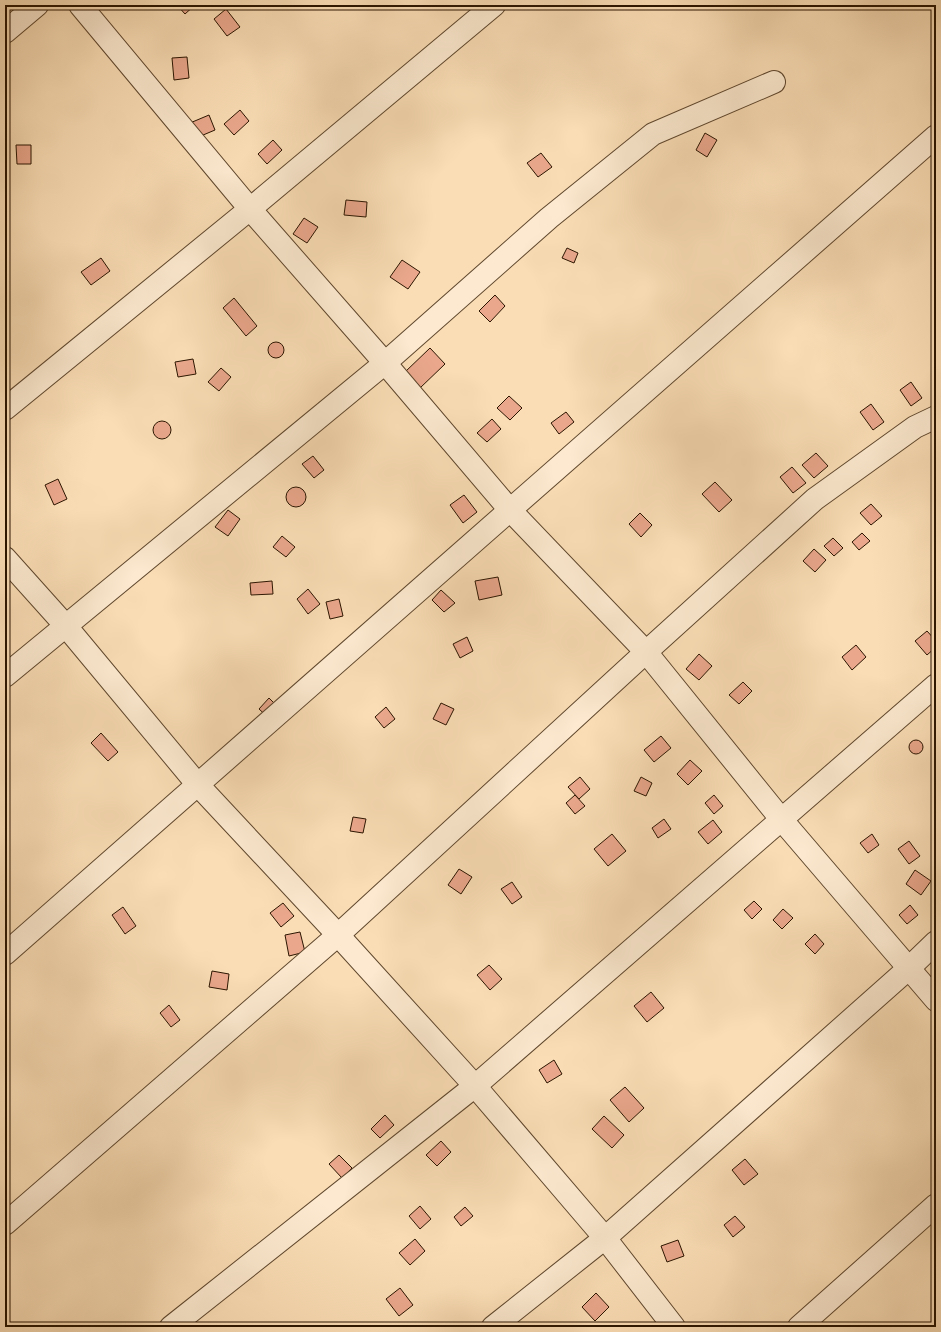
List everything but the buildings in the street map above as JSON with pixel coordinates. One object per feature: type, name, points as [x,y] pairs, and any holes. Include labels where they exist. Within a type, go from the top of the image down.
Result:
[{"type":"street","points":[[5,32],[37,5]]},
{"type":"street","points":[[80,5],[250,209],[385,363],[510,510],[646,652],[781,819],[936,1000]]},
{"type":"street","points":[[5,410],[250,209],[494,5]]},
{"type":"street","points":[[5,676],[65,625],[385,363],[549,218],[653,134],[774,82]]},
{"type":"street","points":[[5,954],[936,136]]},
{"type":"street","points":[[5,1224],[338,935],[815,499],[915,427],[936,417]]},
{"type":"street","points":[[5,558],[65,625],[198,785],[476,1086],[605,1238],[674,1327]]},
{"type":"street","points":[[171,1327],[476,1086],[936,684]]},
{"type":"street","points":[[493,1327],[605,1238],[908,969],[936,942]]},
{"type":"street","points":[[799,1327],[936,1205]]}]
